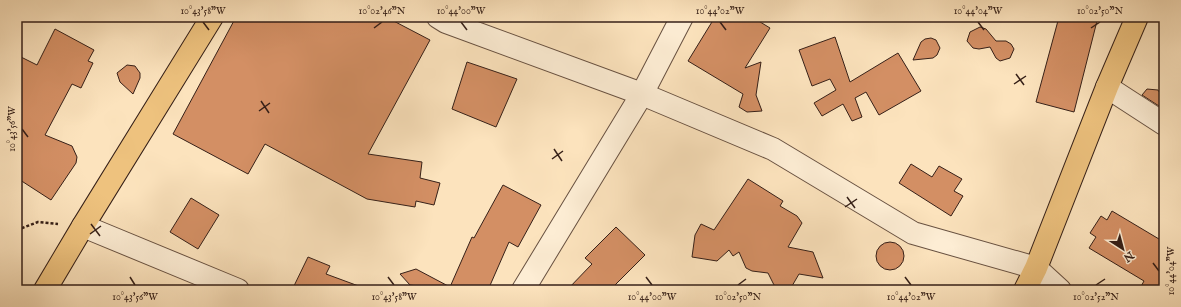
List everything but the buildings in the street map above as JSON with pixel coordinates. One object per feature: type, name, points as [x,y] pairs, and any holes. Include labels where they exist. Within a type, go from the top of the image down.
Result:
[{"type":"main road","points":[[45,290],[82,226],[212,17]]},
{"type":"main road","points":[[1025,290],[1036,268],[1107,87],[1137,17]]},
{"type":"street","points":[[438,17],[446,22],[642,94],[773,149],[913,233],[1036,268],[1060,290]]},
{"type":"street","points":[[523,290],[642,94],[682,17]]},
{"type":"street","points":[[1107,87],[1164,124]]},
{"type":"street","points":[[82,226],[238,290]]},
{"type":"path","points":[[17,230],[38,222],[82,226]]}]
